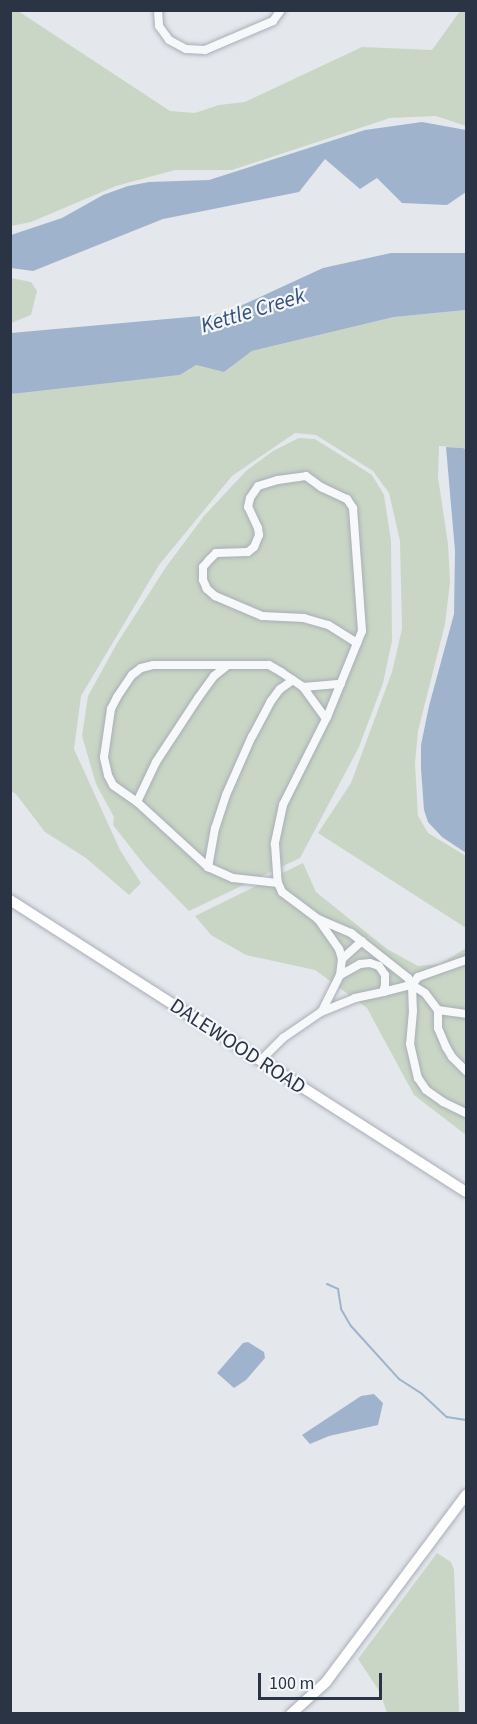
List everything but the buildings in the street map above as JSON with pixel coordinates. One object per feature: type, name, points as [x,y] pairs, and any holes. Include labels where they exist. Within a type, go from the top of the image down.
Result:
[{"type":"main road","name":"DALEWOOD ROAD","points":[[10,900],[466,1192]]},
{"type":"main road","points":[[291,1713],[326,1682],[466,1495]]},
{"type":"street","points":[[158,10],[159,26],[169,40],[186,48],[205,50],[273,21],[281,10]]},
{"type":"street","points":[[357,643],[328,625],[304,618],[262,616],[215,596],[207,589],[203,580],[203,567],[216,553],[248,552],[254,547],[259,535],[248,507],[250,498],[258,486],[278,480],[306,477],[347,499],[353,508],[362,631],[326,719],[281,814],[275,844],[278,884],[282,892],[318,919],[335,925],[362,941],[408,978],[412,985],[425,993],[438,1010],[438,1028],[446,1047],[466,1071]]},
{"type":"street","points":[[278,884],[219,874],[208,867],[138,802],[113,785],[104,757],[111,710],[117,696],[132,675],[141,668],[153,665],[269,665],[303,687],[326,719]]},
{"type":"street","points":[[138,802],[156,762],[214,676],[227,666]]},
{"type":"street","points":[[208,867],[215,828],[226,795],[252,736],[270,701],[280,689],[293,680]]},
{"type":"street","points":[[303,687],[341,684]]},
{"type":"street","points":[[318,919],[339,949],[342,959],[340,975],[321,1012]]},
{"type":"street","points":[[342,959],[362,941]]},
{"type":"street","points":[[466,960],[418,977],[412,985],[410,1044],[418,1078],[426,1090],[442,1102],[466,1113]]},
{"type":"street","points":[[340,975],[360,964],[370,963],[379,966],[385,975],[383,992]]},
{"type":"street","points":[[261,1060],[283,1038],[321,1012],[355,998],[412,985]]},
{"type":"street","points":[[438,1010],[466,1014]]},
{"type":"green space","points":[[11,10],[18,11],[170,111],[195,113],[219,105],[245,102],[362,47],[432,50],[460,11],[466,11],[466,126],[436,116],[390,118],[232,170],[175,170],[116,186],[31,222],[11,226]]},
{"type":"green space","points":[[11,278],[31,282],[37,291],[31,315],[11,323]]},
{"type":"green space","points":[[466,310],[466,450],[439,446],[438,477],[448,544],[450,582],[445,624],[418,731],[415,763],[418,816],[428,833],[466,856],[466,928],[318,833],[351,783],[392,672],[402,629],[400,541],[389,493],[373,471],[316,435],[295,433],[232,476],[159,565],[81,696],[74,749],[120,850],[141,883],[129,895],[86,858],[45,832],[16,794],[11,791],[11,395],[23,391],[180,375],[196,365],[224,372],[252,351],[394,317]]},
{"type":"green space","points":[[299,438],[315,439],[372,475],[384,495],[391,541],[392,641],[383,683],[359,747],[300,858],[189,911],[146,867],[113,825],[114,817],[96,784],[82,736],[88,696],[116,645],[166,567],[204,516],[246,471],[273,451]]},
{"type":"green space","points":[[303,863],[316,892],[387,949],[418,966],[440,964],[466,948],[466,1135],[414,1095],[367,1008],[315,970],[246,955],[211,935],[195,916]]},
{"type":"green space","points":[[437,1553],[451,1562],[454,1570],[459,1713],[387,1713],[380,1692],[358,1659]]},
{"type":"water","points":[[422,122],[466,130],[466,192],[447,205],[402,203],[377,178],[360,189],[325,159],[299,192],[163,219],[33,271],[11,268],[11,235],[62,218],[103,195],[128,186],[149,182],[209,180],[365,130]]},
{"type":"water","name":"Kettle Creek","points":[[391,253],[466,253],[466,310],[394,317],[252,351],[224,372],[196,365],[180,375],[11,394],[11,333],[223,314],[323,268]]},
{"type":"water","points":[[446,447],[466,450],[466,853],[442,837],[428,822],[424,810],[421,769],[421,745],[429,706],[454,614],[455,551]]},
{"type":"water","points":[[248,1342],[264,1352],[265,1358],[246,1380],[234,1388],[217,1373],[243,1343]]},
{"type":"water","points":[[374,1394],[383,1403],[378,1425],[329,1436],[310,1444],[302,1435],[361,1396]]},
{"type":"waterway","points":[[327,1284],[338,1289],[341,1309],[351,1326],[399,1379],[422,1394],[447,1417],[466,1420]]}]
